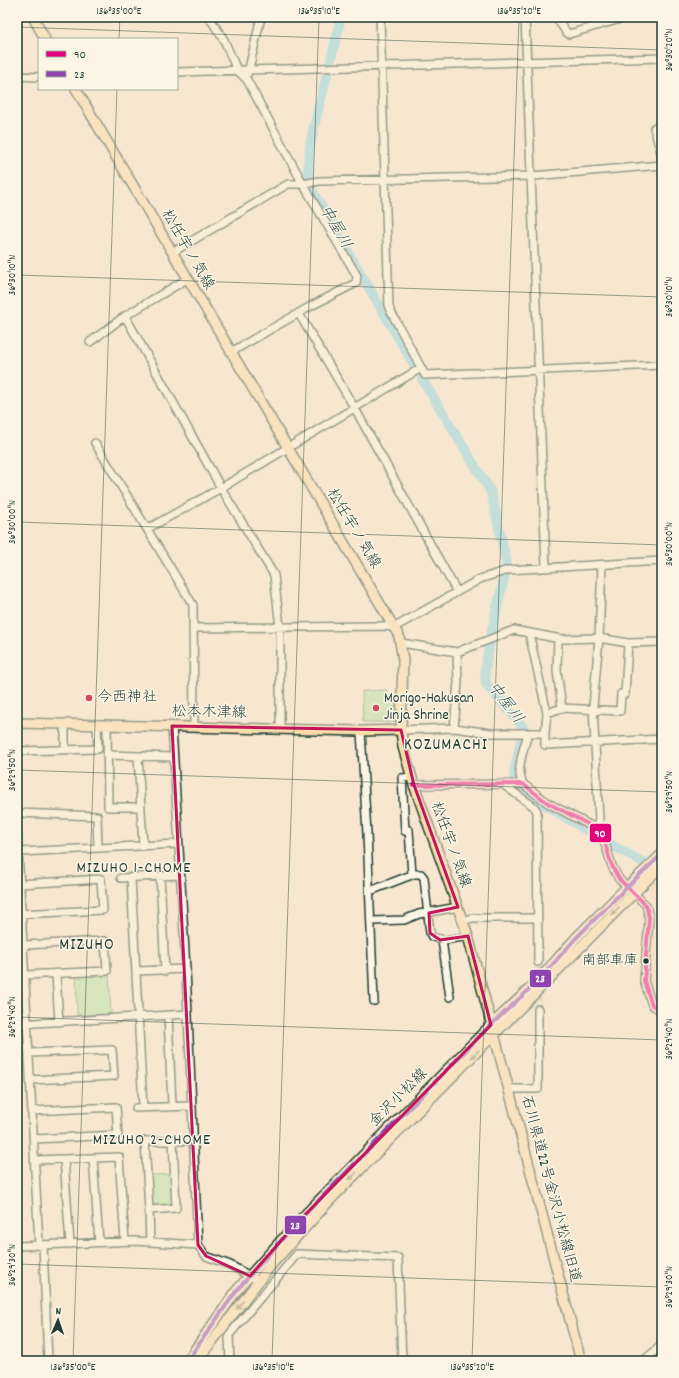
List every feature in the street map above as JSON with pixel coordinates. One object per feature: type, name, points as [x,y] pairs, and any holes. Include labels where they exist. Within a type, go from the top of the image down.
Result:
[{"type":"main road","points":[[33,17],[44,38]]},
{"type":"main road","name":"松任宇ノ気線","points":[[77,90],[173,252],[187,279],[395,627],[401,643],[403,660],[401,730],[403,747],[413,781],[468,936],[492,1029]]},
{"type":"main road","name":"松本木津線","points":[[17,723],[360,731],[401,730]]},
{"type":"main road","points":[[650,871],[658,863],[662,854]]},
{"type":"main road","name":"金沢小松線","points":[[197,1361],[256,1285],[333,1197],[536,983],[576,938],[627,886],[650,871]]},
{"type":"main road","name":"金沢小松線","points":[[187,1361],[237,1290],[332,1187],[492,1029],[634,893],[650,871]]},
{"type":"main road","name":"石川県道22号金沢小松線旧道","points":[[492,1029],[510,1089],[581,1361]]},
{"type":"street","points":[[209,17],[224,40],[237,70],[247,80],[307,184],[357,276],[356,283],[231,352]]},
{"type":"street","points":[[247,80],[261,17]]},
{"type":"street","points":[[380,17],[380,66],[389,308],[425,375],[662,365]]},
{"type":"street","points":[[525,17],[540,369],[546,567]]},
{"type":"street","points":[[556,17],[569,34],[627,17]]},
{"type":"street","points":[[178,72],[662,58]]},
{"type":"street","points":[[17,76],[38,77]]},
{"type":"street","points":[[662,125],[654,128],[662,158]]},
{"type":"street","points":[[173,252],[288,184],[532,176],[662,165]]},
{"type":"street","points":[[90,342],[125,316],[187,279]]},
{"type":"street","points":[[299,314],[354,408],[457,592]]},
{"type":"street","points":[[125,316],[221,488],[274,575],[280,627],[280,728]]},
{"type":"street","points":[[147,529],[221,488],[421,368]]},
{"type":"street","points":[[95,443],[192,605],[194,726]]},
{"type":"street","points":[[193,628],[395,627],[480,579],[506,571],[546,567],[662,561]]},
{"type":"street","points":[[597,828],[599,820],[594,709],[602,565]]},
{"type":"street","points":[[401,643],[457,652],[514,630],[558,638],[599,638],[628,643],[662,642]]},
{"type":"street","points":[[529,633],[547,713],[545,745],[662,739]]},
{"type":"street","points":[[558,638],[557,671],[562,708]]},
{"type":"street","points":[[547,713],[562,708],[620,711],[621,694],[625,694],[628,643]]},
{"type":"street","points":[[454,728],[458,682],[457,652]]},
{"type":"street","points":[[65,724],[65,750]]},
{"type":"street","points":[[17,751],[98,750],[97,724]]},
{"type":"street","points":[[107,724],[108,807],[141,807]]},
{"type":"street","points":[[172,726],[186,969],[198,1244],[206,1256],[250,1276],[262,1294]]},
{"type":"street","points":[[401,730],[454,728],[491,734],[545,734]]},
{"type":"street","points":[[360,731],[372,921],[374,1001]]},
{"type":"street","points":[[519,785],[519,772],[524,733]]},
{"type":"street","points":[[107,755],[173,757]]},
{"type":"street","points":[[138,756],[143,846]]},
{"type":"street","points":[[412,876],[402,778],[413,781],[505,786],[519,785],[548,803],[597,828],[603,836],[612,866],[619,879],[646,905],[649,918],[644,981],[647,994],[652,1005],[662,1011]]},
{"type":"street","points":[[505,786],[533,806],[537,811],[538,962]]},
{"type":"street","points":[[17,813],[97,816],[98,848]]},
{"type":"street","points":[[17,832],[20,884],[19,914],[24,945],[31,1111],[48,1361]]},
{"type":"street","points":[[18,852],[178,844]]},
{"type":"street","points":[[370,891],[421,874],[424,878],[430,933],[432,938],[442,940],[468,936]]},
{"type":"street","points":[[121,878],[180,875]]},
{"type":"street","points":[[160,876],[165,971]]},
{"type":"street","points":[[131,878],[138,1017],[140,1107],[172,1105],[192,1106]]},
{"type":"street","points":[[19,914],[103,910],[100,879],[20,884]]},
{"type":"street","points":[[372,921],[404,920],[458,907]]},
{"type":"street","points":[[463,921],[472,918],[537,918]]},
{"type":"street","points":[[442,940],[450,997]]},
{"type":"street","points":[[24,945],[105,941],[106,971],[56,975],[25,975]]},
{"type":"street","points":[[136,971],[186,969]]},
{"type":"street","points":[[56,975],[59,1022]]},
{"type":"street","points":[[510,1089],[538,1089],[538,1009]]},
{"type":"street","points":[[17,1024],[188,1014]]},
{"type":"street","points":[[168,1016],[172,1105]]},
{"type":"street","points":[[29,1053],[112,1050],[114,1076],[30,1080]]},
{"type":"street","points":[[31,1111],[116,1106],[118,1135],[34,1140]]},
{"type":"street","points":[[149,1210],[176,1208],[173,1140]]},
{"type":"street","points":[[150,1242],[144,1141],[194,1140]]},
{"type":"street","points":[[35,1160],[119,1157],[125,1241]]},
{"type":"street","points":[[93,1158],[99,1242]]},
{"type":"street","points":[[64,1159],[70,1244]]},
{"type":"street","points":[[17,1246],[125,1241],[198,1244]]},
{"type":"street","points":[[230,1361],[229,1335],[296,1254],[398,1258],[402,1361]]},
{"type":"street","points":[[644,1361],[662,1345]]},
{"type":"highlighted area","points":[[172,726],[401,730],[414,785],[458,907],[429,913],[430,933],[440,940],[468,936],[491,1025],[295,1225],[250,1276],[206,1256],[198,1245]]},
{"type":"shaded area","points":[[659,878],[662,880],[662,1006],[657,1004],[649,980],[655,914],[649,900],[649,886]]},
{"type":"green space","points":[[387,690],[386,699],[399,700],[399,718],[394,722],[363,722],[362,691]]},
{"type":"green space","points":[[109,974],[111,1014],[77,1015],[76,976]]},
{"type":"green space","points":[[173,1174],[174,1206],[151,1207],[150,1175]]},
{"type":"waterway","name":"中屋川","points":[[331,59],[341,17]]},
{"type":"waterway","name":"中屋川","points":[[327,75],[310,148],[308,163],[311,189],[416,368]]},
{"type":"waterway","name":"中屋川","points":[[422,379],[491,492],[507,565],[491,634]]},
{"type":"waterway","name":"中屋川","points":[[490,641],[485,671],[486,684],[524,728],[514,773],[518,788],[596,836],[662,873]]},
{"type":"tunnel","points":[[538,962],[538,1009]]},
{"type":"transit line","name":"90","points":[[414,785],[523,784],[548,803],[597,829],[603,837],[612,866],[619,879],[646,905],[649,918],[644,981],[652,1005],[662,1011]]},
{"type":"transit line","name":"23","points":[[187,1361],[237,1290],[295,1225],[491,1025],[536,983],[576,938],[662,854]]},
{"type":"place","name":"今西神社","points":[[89,698]]},
{"type":"place","name":"Morigo-Hakusan Jinja Shrine","points":[[376,708]]},
{"type":"place","name":"南部車庫","points":[[646,961]]},
{"type":"district","name":"KOZUMACHI","points":[[446,746]]},
{"type":"district","name":"MIZUHO 1-CHOME","points":[[134,868]]},
{"type":"district","name":"MIZUHO","points":[[87,946]]},
{"type":"district","name":"MIZUHO 2-CHOME","points":[[152,1140]]}]
